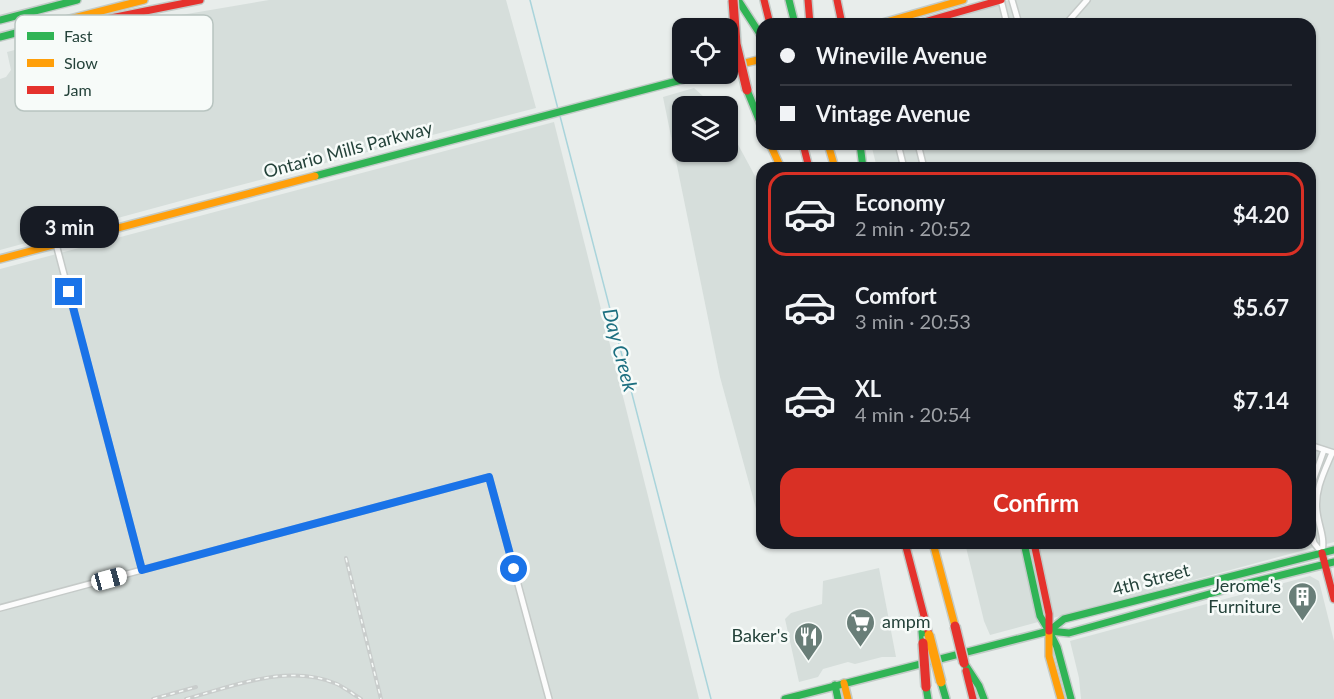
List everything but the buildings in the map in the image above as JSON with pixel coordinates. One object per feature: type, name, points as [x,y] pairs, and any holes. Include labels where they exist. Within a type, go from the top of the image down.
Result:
[{"type":"main road","points":[[19,15],[76,0]]},
{"type":"main road","points":[[84,15],[144,0]]},
{"type":"main road","points":[[126,15],[200,0]]},
{"type":"main road","points":[[733,0],[736,44],[747,90],[756,112]]},
{"type":"main road","points":[[738,0],[756,26]]},
{"type":"main road","points":[[764,0],[768,18]]},
{"type":"main road","points":[[789,0],[794,18]]},
{"type":"main road","points":[[808,0],[810,18]]},
{"type":"main road","points":[[837,0],[841,18]]},
{"type":"main road","points":[[900,18],[963,0]]},
{"type":"main road","points":[[938,18],[1001,0]]},
{"type":"main road","points":[[0,20],[15,16]]},
{"type":"main road","points":[[0,37],[15,33]]},
{"type":"main road","points":[[738,65],[756,60]]},
{"type":"main road","name":"Ontario Mills Parkway","points":[[0,259],[672,82]]},
{"type":"main road","points":[[907,549],[926,639],[946,699]]},
{"type":"main road","points":[[935,549],[964,663],[970,676],[979,686],[984,699]]},
{"type":"main road","points":[[1025,549],[1040,616],[1057,647],[1071,699]]},
{"type":"main road","points":[[1035,549],[1049,614],[1049,656],[1060,699]]},
{"type":"main road","name":"4th Street","points":[[1049,631],[1064,619],[1334,550]]},
{"type":"main road","points":[[1322,553],[1329,563],[1334,599]]},
{"type":"main road","name":"4th Street","points":[[785,699],[1049,631],[1069,633],[1329,563]]},
{"type":"main road","points":[[926,639],[928,699]]},
{"type":"main road","points":[[970,676],[973,699]]},
{"type":"main road","points":[[838,699],[839,684]]},
{"type":"main road","points":[[839,684],[848,699]]},
{"type":"street","points":[[1001,0],[1006,18]]},
{"type":"street","points":[[1012,0],[1017,18]]},
{"type":"street","points":[[1071,18],[1087,0]]},
{"type":"street","points":[[56,244],[142,570]]},
{"type":"street","points":[[1316,447],[1333,453],[1321,477],[1317,500],[1317,511],[1324,540],[1322,553]]},
{"type":"street","points":[[1316,472],[1324,450]]},
{"type":"street","points":[[0,608],[489,477],[549,699]]},
{"type":"street","points":[[1316,546],[1322,553]]},
{"type":"shaded area","points":[[269,0],[506,0],[536,108],[0,250],[0,79],[6,77],[11,70],[7,52],[15,50],[15,111],[213,111],[213,15],[181,15]]},
{"type":"shaded area","points":[[1009,0],[1334,0],[1334,542],[1316,547],[1316,162],[876,162],[872,150],[1316,150],[1316,18],[942,18]]},
{"type":"shaded area","points":[[694,88],[703,96],[672,96],[672,141],[663,97]]},
{"type":"shaded area","points":[[554,122],[699,699],[0,699],[0,269]]},
{"type":"shaded area","points":[[738,145],[756,178],[756,509],[720,377],[676,162],[738,162]]},
{"type":"shaded area","points":[[966,549],[1308,549],[990,635],[984,621]]},
{"type":"shaded area","points":[[879,568],[896,657],[882,657],[855,664],[848,662],[823,669],[818,677],[799,682],[785,619],[791,613],[822,604],[823,581]]},
{"type":"shaded area","points":[[1310,576],[1319,581],[1334,641],[1334,699],[1081,699],[1079,678],[1070,641]]},
{"type":"waterway","name":"Day Creek","points":[[530,0],[558,109]]},
{"type":"waterway","name":"Day Creek","points":[[560,116],[711,699]]},
{"type":"railway","points":[[346,558],[381,699]]},
{"type":"railway","points":[[186,699],[242,683],[280,676],[318,678],[337,684],[361,699]]},
{"type":"railway","points":[[153,699],[196,687]]},
{"type":"traffic: fast","points":[[19,15],[77,0]]},
{"type":"traffic: fast","points":[[738,0],[756,28]]},
{"type":"traffic: fast","points":[[789,0],[794,18]]},
{"type":"traffic: fast","points":[[0,20],[15,16]]},
{"type":"traffic: fast","points":[[0,37],[15,33]]},
{"type":"traffic: fast","points":[[315,176],[672,82]]},
{"type":"traffic: fast","points":[[747,90],[756,112]]},
{"type":"traffic: fast","points":[[861,150],[862,162]]},
{"type":"traffic: fast","points":[[1025,549],[1040,616],[1049,631]]},
{"type":"traffic: fast","points":[[1049,631],[1064,619],[1334,550]]},
{"type":"traffic: fast","points":[[785,699],[1049,631],[1069,633],[1334,562]]},
{"type":"traffic: fast","points":[[921,620],[923,643]]},
{"type":"traffic: fast","points":[[1049,631],[1057,647],[1071,699]]},
{"type":"traffic: fast","points":[[964,663],[979,686],[984,699]]},
{"type":"traffic: fast","points":[[941,682],[946,699]]},
{"type":"traffic: fast","points":[[835,685],[838,699]]},
{"type":"traffic: fast","points":[[926,687],[928,699]]},
{"type":"traffic: slow","points":[[85,15],[144,0]]},
{"type":"traffic: slow","points":[[900,18],[963,0]]},
{"type":"traffic: slow","points":[[738,65],[756,60]]},
{"type":"traffic: slow","points":[[773,150],[778,162]]},
{"type":"traffic: slow","points":[[830,150],[833,162]]},
{"type":"traffic: slow","points":[[0,259],[315,176]]},
{"type":"traffic: slow","points":[[935,549],[955,626]]},
{"type":"traffic: slow","points":[[1049,633],[1049,656],[1061,699]]},
{"type":"traffic: slow","points":[[929,635],[941,682]]},
{"type":"traffic: slow","points":[[844,683],[848,699]]},
{"type":"traffic: jam","points":[[126,15],[200,0]]},
{"type":"traffic: jam","points":[[733,0],[736,44],[747,90]]},
{"type":"traffic: jam","points":[[764,0],[768,18]]},
{"type":"traffic: jam","points":[[808,0],[810,18]]},
{"type":"traffic: jam","points":[[837,0],[841,18]]},
{"type":"traffic: jam","points":[[938,18],[1001,0]]},
{"type":"traffic: jam","points":[[804,150],[808,162]]},
{"type":"traffic: jam","points":[[907,549],[929,635]]},
{"type":"traffic: jam","points":[[1035,549],[1049,614],[1049,631]]},
{"type":"traffic: jam","points":[[1322,553],[1334,599]]},
{"type":"traffic: jam","points":[[955,626],[964,663]]},
{"type":"traffic: jam","points":[[923,643],[926,687]]},
{"type":"traffic: jam","points":[[966,671],[973,699]]},
{"type":"place","name":"Jerome's Furniture","points":[[1302,622]]},
{"type":"place","name":"ampm","points":[[861,648]]},
{"type":"place","name":"Baker's","points":[[809,662]]},
{"type":"route","points":[[69,292],[142,570],[489,477],[514,569]]}]
